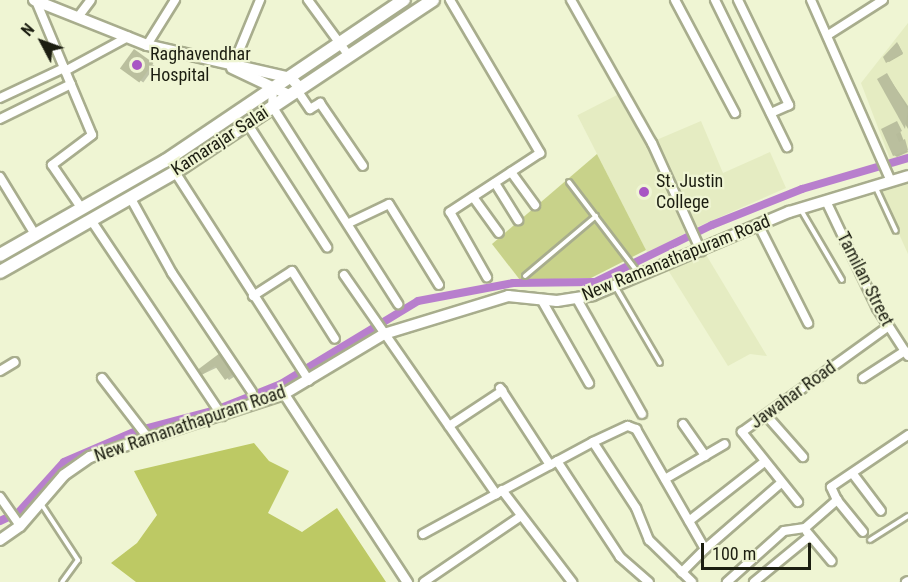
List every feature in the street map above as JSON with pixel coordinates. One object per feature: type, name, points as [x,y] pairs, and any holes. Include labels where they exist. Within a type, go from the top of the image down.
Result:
[{"type":"highway","name":"Kamarajar Salai","points":[[0,255],[82,209],[291,78],[404,0]]},
{"type":"highway","name":"Kamarajar Salai","points":[[0,272],[175,172],[433,0]]},
{"type":"main road","points":[[35,0],[147,45],[232,68],[291,78],[295,91],[273,89],[232,68]]},
{"type":"main road","name":"New Ramanathapuram Road","points":[[0,540],[15,519],[40,501],[90,457],[146,432],[254,398],[284,394],[307,374],[380,327],[508,296],[577,300],[614,286],[637,271],[698,246],[759,226],[801,209],[908,176]]},
{"type":"street","points":[[35,0],[92,135],[52,165],[82,209]]},
{"type":"street","points":[[78,17],[92,0]]},
{"type":"street","points":[[147,45],[175,0]]},
{"type":"street","points":[[232,68],[260,0]]},
{"type":"street","points":[[308,0],[349,56]]},
{"type":"street","points":[[450,0],[540,153],[450,212],[487,277]]},
{"type":"street","points":[[572,0],[652,143],[698,246]]},
{"type":"street","points":[[675,0],[735,113]]},
{"type":"street","points":[[715,0],[787,147]]},
{"type":"street","points":[[738,0],[789,105],[771,113]]},
{"type":"street","points":[[811,0],[887,162],[891,181]]},
{"type":"street","points":[[828,35],[883,0]]},
{"type":"street","points":[[0,98],[64,70],[128,37]]},
{"type":"street","points":[[0,119],[71,84]]},
{"type":"street","points":[[273,89],[272,106],[399,304]]},
{"type":"street","points":[[295,91],[310,108],[320,102],[363,166]]},
{"type":"street","points":[[247,123],[327,247]]},
{"type":"street","points":[[175,172],[253,296],[307,374]]},
{"type":"street","points":[[511,172],[535,205]]},
{"type":"street","points":[[0,177],[36,236]]},
{"type":"street","points":[[495,183],[518,220]]},
{"type":"street","points":[[130,197],[172,273],[254,398]]},
{"type":"street","points":[[473,197],[499,233]]},
{"type":"street","name":"Tamilan Street","points":[[826,201],[889,326],[906,353]]},
{"type":"street","points":[[349,223],[389,204],[439,285]]},
{"type":"street","points":[[91,220],[219,410]]},
{"type":"street","points":[[759,226],[808,323]]},
{"type":"street","points":[[253,296],[292,272],[335,339]]},
{"type":"street","points":[[344,275],[449,426],[572,582]]},
{"type":"street","points":[[541,299],[589,383]]},
{"type":"street","points":[[577,300],[642,414]]},
{"type":"street","name":"Jawahar Road","points":[[798,502],[740,436],[889,326]]},
{"type":"street","points":[[863,378],[906,353]]},
{"type":"street","points":[[0,371],[15,362]]},
{"type":"street","points":[[102,378],[146,432]]},
{"type":"street","points":[[449,426],[501,389],[615,551],[649,582]]},
{"type":"street","points":[[284,394],[407,582]]},
{"type":"street","points":[[766,415],[803,457]]},
{"type":"street","points":[[683,424],[705,456]]},
{"type":"street","points":[[423,534],[593,442],[631,426],[665,479],[705,549]]},
{"type":"street","points":[[863,532],[837,500],[831,487],[908,435]]},
{"type":"street","points":[[593,442],[631,500],[649,540],[692,582]]},
{"type":"street","points":[[665,479],[725,444]]},
{"type":"street","points":[[689,521],[763,463]]},
{"type":"street","points":[[853,474],[881,511]]},
{"type":"street","points":[[682,572],[781,483]]},
{"type":"street","points":[[0,497],[15,519]]},
{"type":"street","points":[[727,582],[784,531],[805,528],[837,500]]},
{"type":"street","points":[[424,582],[521,516]]},
{"type":"street","points":[[805,528],[831,561]]},
{"type":"street","points":[[754,582],[810,536]]},
{"type":"lane","points":[[568,182],[637,271]]},
{"type":"lane","points":[[875,187],[896,231]]},
{"type":"lane","points":[[801,209],[842,280]]},
{"type":"lane","points":[[525,276],[596,216]]},
{"type":"lane","points":[[614,286],[660,363]]},
{"type":"lane","points":[[40,501],[78,560],[62,582]]},
{"type":"lane","points":[[870,540],[908,516]]},
{"type":"shaded area","points":[[908,23],[908,162],[893,167],[861,83]]},
{"type":"shaded area","name":"St. Justin College","points":[[621,93],[691,230],[647,252],[577,115]]},
{"type":"shaded area","points":[[701,121],[723,173],[770,152],[786,188],[695,228],[654,141]]},
{"type":"shaded area","points":[[906,178],[908,182],[908,254],[878,187]]},
{"type":"shaded area","points":[[705,253],[767,356],[750,354],[728,366],[668,270]]},
{"type":"green space","points":[[597,154],[646,250],[591,278],[520,280],[492,244]]},
{"type":"green space","points":[[254,443],[269,461],[289,471],[268,513],[302,532],[337,508],[386,582],[136,582],[111,563],[137,543],[157,515],[134,471]]},
{"type":"building","points":[[897,42],[903,53],[886,63],[883,57]]},
{"type":"building","name":"Raghavendhar Hospital","points":[[134,49],[153,63],[139,83],[120,68]]},
{"type":"building","points":[[887,73],[908,110],[905,129],[877,79]]},
{"type":"building","points":[[897,121],[902,131],[896,134],[899,142],[905,139],[908,150],[893,156],[881,129]]},
{"type":"building","points":[[220,353],[235,373],[225,380],[215,366],[200,376],[196,371]]},
{"type":"waterway","points":[[0,521],[19,512],[64,462],[136,431],[216,410],[281,384],[418,301],[513,283],[595,282],[712,225],[802,189],[908,158]]},
{"type":"place","name":"Raghavendhar Hospital","points":[[137,65]]},
{"type":"place","name":"St. Justin College","points":[[644,192]]}]
